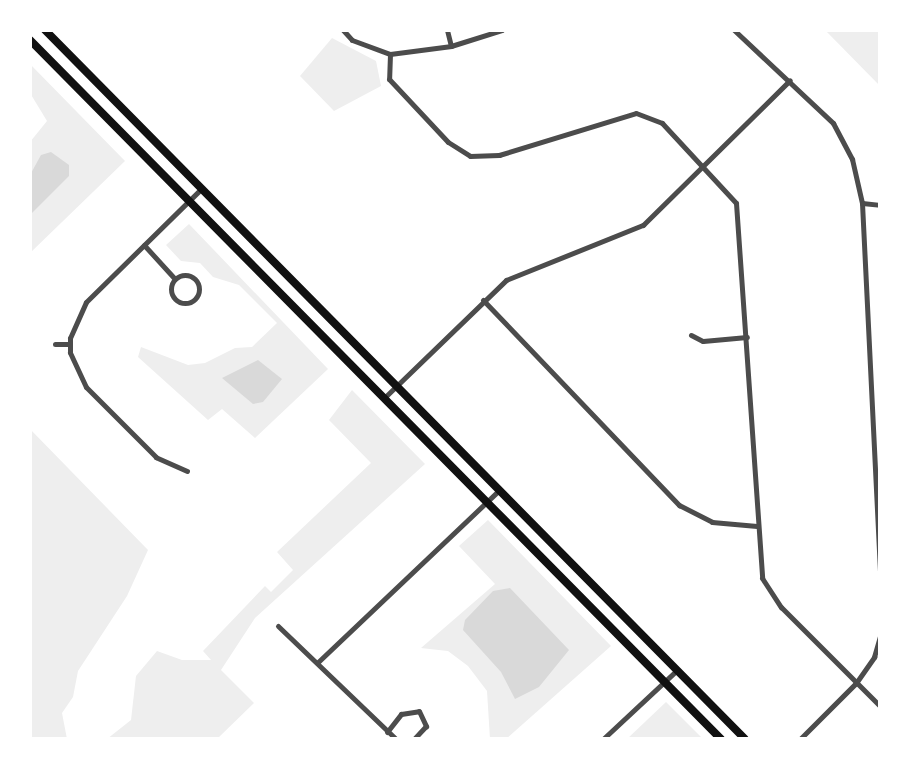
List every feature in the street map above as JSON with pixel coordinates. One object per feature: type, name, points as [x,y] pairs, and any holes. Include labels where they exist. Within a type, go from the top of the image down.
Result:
[{"type":"main road","points":[[45,30],[745,739]]},
{"type":"main road","points":[[30,40],[721,739]]},
{"type":"street","points":[[343,30],[352,40],[390,54],[451,46],[502,30]]},
{"type":"street","points":[[447,30],[451,46]]},
{"type":"street","points":[[734,30],[790,80],[833,123],[852,159],[862,203],[880,571]]},
{"type":"street","points":[[390,54],[389,79],[448,142],[470,156],[499,155],[636,113],[662,123],[705,164],[736,203],[762,578],[781,607],[880,706]]},
{"type":"street","points":[[384,398],[506,280],[643,225],[790,80]]},
{"type":"street","points":[[187,471],[156,457],[86,387],[70,344],[79,310],[201,189]]},
{"type":"street","points":[[862,203],[880,205]]},
{"type":"street","points":[[144,245],[175,279],[174,297],[186,303],[195,300],[200,287],[196,279],[187,274],[175,279]]},
{"type":"street","points":[[483,300],[679,505],[712,522],[757,526]]},
{"type":"street","points":[[691,335],[703,342],[747,337]]},
{"type":"street","points":[[55,344],[70,344]]},
{"type":"street","points":[[318,662],[499,490]]},
{"type":"street","points":[[278,626],[396,739]]},
{"type":"street","points":[[800,739],[856,683],[874,657],[880,636]]},
{"type":"street","points":[[603,739],[677,670]]},
{"type":"street","points":[[387,732],[401,714],[419,711],[426,726],[414,739]]},
{"type":"shaded area","points":[[825,30],[880,30],[880,86]]},
{"type":"shaded area","points":[[332,38],[376,61],[381,86],[334,111],[300,76]]},
{"type":"shaded area","points":[[30,64],[125,161],[30,253],[30,142],[47,121],[30,93]]},
{"type":"shaded area","points":[[51,152],[69,165],[69,176],[30,215],[30,175],[41,155]]},
{"type":"shaded area","points":[[189,224],[328,369],[255,438],[222,409],[208,420],[138,357],[141,347],[188,365],[205,363],[235,348],[252,347],[277,323],[239,285],[213,277],[200,263],[181,261],[166,245]]},
{"type":"shaded area","points":[[258,360],[282,379],[263,402],[253,404],[222,378]]},
{"type":"shaded area","points":[[352,390],[425,464],[255,618],[221,670],[254,703],[217,739],[107,739],[131,720],[136,676],[157,651],[182,660],[211,660],[203,651],[265,586],[271,592],[293,570],[277,552],[371,463],[329,420]]},
{"type":"shaded area","points":[[30,429],[148,550],[127,596],[78,671],[73,697],[62,713],[67,739],[30,739]]},
{"type":"shaded area","points":[[488,520],[611,646],[506,739],[490,739],[487,691],[468,666],[448,651],[421,648],[495,584],[459,546]]},
{"type":"shaded area","points":[[510,588],[569,650],[539,687],[515,699],[501,672],[463,630],[465,620],[493,591]]},
{"type":"shaded area","points":[[666,702],[703,739],[627,739]]}]
